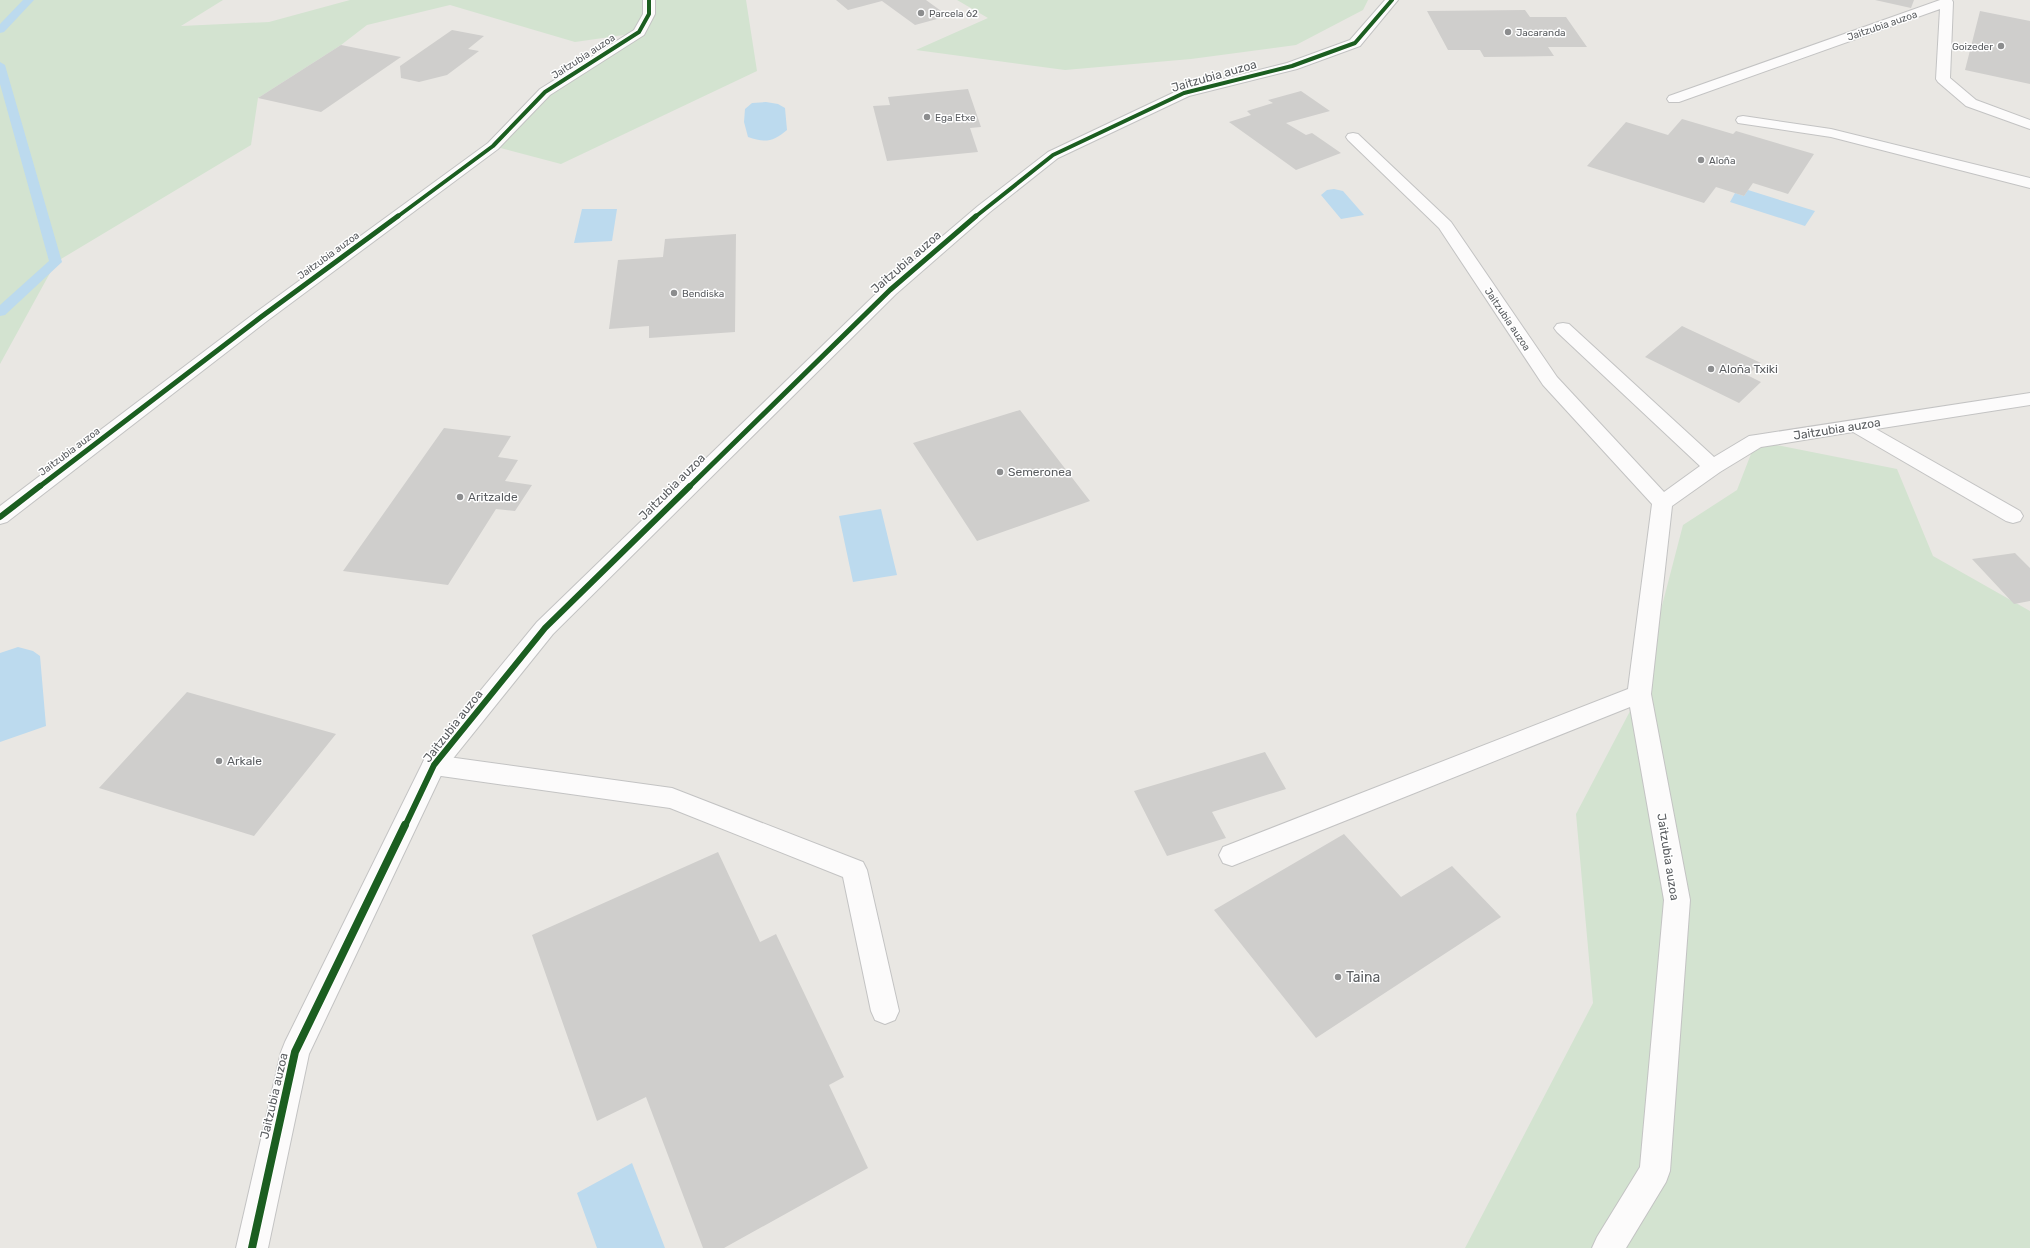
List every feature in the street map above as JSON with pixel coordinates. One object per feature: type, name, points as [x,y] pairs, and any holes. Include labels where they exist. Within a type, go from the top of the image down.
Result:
[{"type":"street","name":"Jaitzubia auzoa","points":[[0,517],[261,317],[493,146],[545,92],[639,32],[649,14],[649,0]]},
{"type":"street","name":"Jaitzubia auzoa","points":[[252,1248],[295,1052],[434,765],[545,628],[890,290],[984,209],[1053,155],[1177,96],[1292,66],[1355,43],[1392,0]]},
{"type":"street","name":"Jaitzubia auzoa","points":[[1674,99],[1947,2],[1943,79],[1971,103],[2030,125]]},
{"type":"street","points":[[1743,120],[1831,133],[2030,183]]},
{"type":"street","name":"Jaitzubia auzoa","points":[[1352,137],[1445,225],[1550,381],[1662,503]]},
{"type":"street","points":[[1563,328],[1713,467]]},
{"type":"street","name":"Jaitzubia auzoa","points":[[1608,1248],[1655,1171],[1677,900],[1639,694],[1662,503],[1713,467],[1756,441],[2030,399]]},
{"type":"street","points":[[1856,426],[2013,516]]},
{"type":"street","points":[[1232,855],[1639,694]]},
{"type":"street","points":[[434,765],[672,798],[854,870],[885,1010]]},
{"type":"green space","points":[[0,0],[223,0],[181,26],[269,22],[350,0],[746,0],[757,71],[561,164],[493,146],[545,92],[638,33],[575,42],[450,5],[367,25],[341,45],[258,98],[251,145],[56,262],[0,364]]},
{"type":"green space","points":[[957,0],[1368,0],[1363,10],[1296,45],[1191,59],[1065,70],[916,50],[988,18]]},
{"type":"green space","points":[[1756,441],[1897,469],[1933,556],[2030,611],[2030,1248],[1465,1248],[1593,1003],[1576,814],[1639,694],[1683,525],[1737,490]]},
{"type":"water","points":[[766,102],[778,104],[785,108],[787,130],[773,139],[764,141],[748,137],[744,122],[745,109],[752,103]]},
{"type":"water","points":[[1334,189],[1343,191],[1364,215],[1341,219],[1321,195],[1327,190]]},
{"type":"water","points":[[1748,190],[1815,211],[1805,226],[1730,202],[1735,193],[1744,196]]},
{"type":"water","points":[[582,209],[617,209],[612,241],[574,243]]},
{"type":"water","points":[[881,509],[897,575],[853,582],[839,516]]},
{"type":"water","points":[[18,647],[33,651],[40,656],[46,726],[0,742],[0,653]]},
{"type":"water","points":[[632,1163],[665,1248],[597,1248],[577,1193]]},
{"type":"building","name":"Parcela 62","points":[[836,0],[926,0],[948,16],[915,25],[882,1],[848,10]]},
{"type":"building","points":[[1875,0],[1914,0],[1911,8]]},
{"type":"building","name":"Jacaranda","points":[[1525,10],[1530,17],[1566,17],[1587,47],[1548,47],[1554,56],[1484,57],[1480,50],[1448,50],[1427,11]]},
{"type":"building","name":"Goizeder","points":[[1980,11],[2030,21],[2030,84],[1965,70]]},
{"type":"building","points":[[452,30],[484,36],[468,49],[479,51],[447,75],[419,82],[401,78],[400,66]]},
{"type":"building","points":[[341,45],[401,57],[321,112],[258,98]]},
{"type":"building","name":"Ega Etxe","points":[[968,89],[981,127],[970,128],[978,152],[887,161],[873,106],[890,105],[888,97]]},
{"type":"building","points":[[1301,91],[1330,111],[1286,123],[1306,135],[1312,133],[1341,153],[1296,170],[1229,122],[1251,115],[1247,111],[1273,103],[1268,100]]},
{"type":"building","name":"Aloña","points":[[1682,119],[1733,134],[1736,131],[1814,154],[1788,194],[1753,183],[1744,196],[1716,187],[1704,203],[1587,166],[1626,122],[1668,135]]},
{"type":"building","name":"Bendiska","points":[[736,234],[735,332],[649,338],[649,326],[609,329],[618,260],[663,257],[665,239]]},
{"type":"building","name":"Aloña Txiki","points":[[1682,326],[1761,363],[1747,375],[1761,382],[1739,403],[1645,357]]},
{"type":"building","name":"Semeronea","points":[[1020,410],[1090,501],[977,541],[913,443]]},
{"type":"building","name":"Aritzalde","points":[[444,428],[511,436],[498,457],[518,460],[505,481],[532,485],[515,511],[496,509],[448,585],[343,571]]},
{"type":"building","points":[[2015,553],[2030,568],[2030,601],[2014,604],[1972,559]]},
{"type":"building","name":"Arkale","points":[[187,692],[336,734],[254,836],[99,788]]},
{"type":"building","points":[[1265,752],[1286,789],[1212,812],[1226,838],[1167,856],[1134,791]]},
{"type":"building","name":"Taina","points":[[1344,834],[1401,897],[1452,866],[1501,917],[1316,1038],[1214,910]]},
{"type":"building","points":[[718,852],[760,942],[776,934],[844,1077],[829,1085],[868,1168],[724,1248],[703,1248],[646,1097],[597,1121],[532,935]]},
{"type":"waterway","points":[[0,30],[29,0]]},
{"type":"waterway","points":[[0,65],[56,262],[0,312]]},
{"type":"cycle path","points":[[0,517],[261,317],[493,146],[545,92],[639,32],[649,14],[649,0]]},
{"type":"cycle path","points":[[252,1248],[295,1052],[434,765],[545,628],[890,290],[984,209],[1053,155],[1184,93],[1292,66],[1355,43],[1392,0]]},
{"type":"place","name":"Parcela 62","points":[[921,13]]},
{"type":"place","name":"Jacaranda","points":[[1508,32]]},
{"type":"place","name":"Goizeder","points":[[2001,46]]},
{"type":"place","name":"Ega Etxe","points":[[927,117]]},
{"type":"place","name":"Aloña","points":[[1701,160]]},
{"type":"place","name":"Bendiska","points":[[674,293]]},
{"type":"place","name":"Aloña Txiki","points":[[1711,369]]},
{"type":"place","name":"Semeronea","points":[[1000,472]]},
{"type":"place","name":"Aritzalde","points":[[460,497]]},
{"type":"place","name":"Arkale","points":[[219,761]]},
{"type":"place","name":"Taina","points":[[1338,977]]}]
